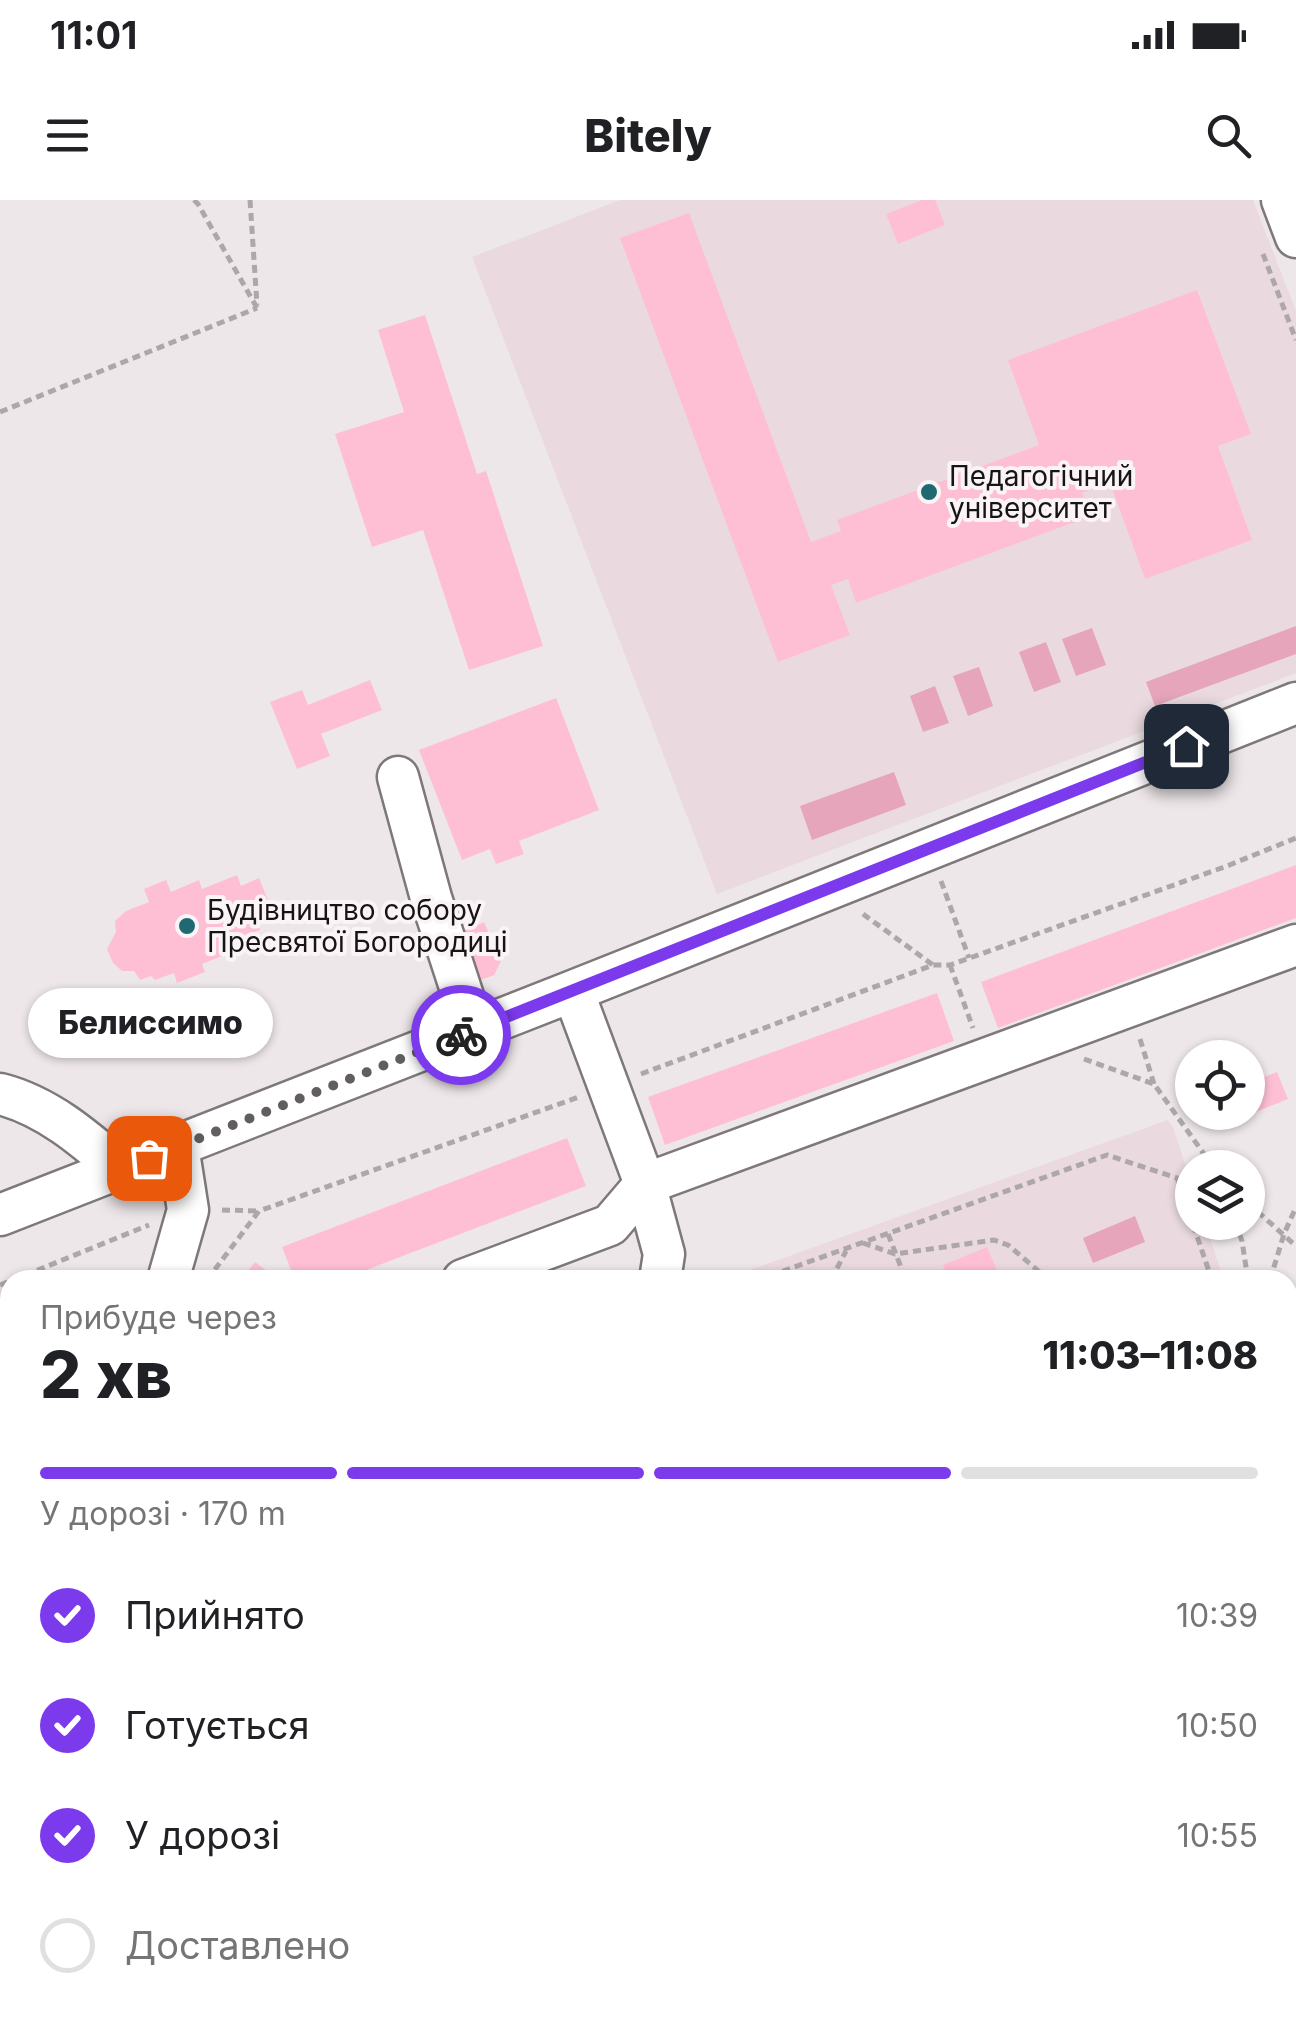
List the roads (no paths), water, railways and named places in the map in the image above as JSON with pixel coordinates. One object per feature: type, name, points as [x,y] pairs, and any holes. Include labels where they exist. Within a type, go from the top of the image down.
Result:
[{"type":"street","points":[[1279,244],[1282,200]]},
{"type":"street","points":[[0,1215],[572,992],[1296,702]]},
{"type":"street","points":[[398,777],[431,898],[474,1030]]},
{"type":"street","points":[[490,1270],[610,1225],[645,1184],[1296,944]]},
{"type":"street","points":[[572,992],[645,1184],[664,1254],[662,1270]]},
{"type":"street","points":[[0,1094],[54,1117],[120,1169]]},
{"type":"street","points":[[171,1270],[188,1210],[178,1146]]},
{"type":"place","name":"Педагогічний університет","points":[[929,492]]},
{"type":"place","name":"Будівництво собору Пресвятої Богородиці","points":[[187,926]]},
{"type":"place","name":"Белиссимо","points":[[149,1158]]}]
